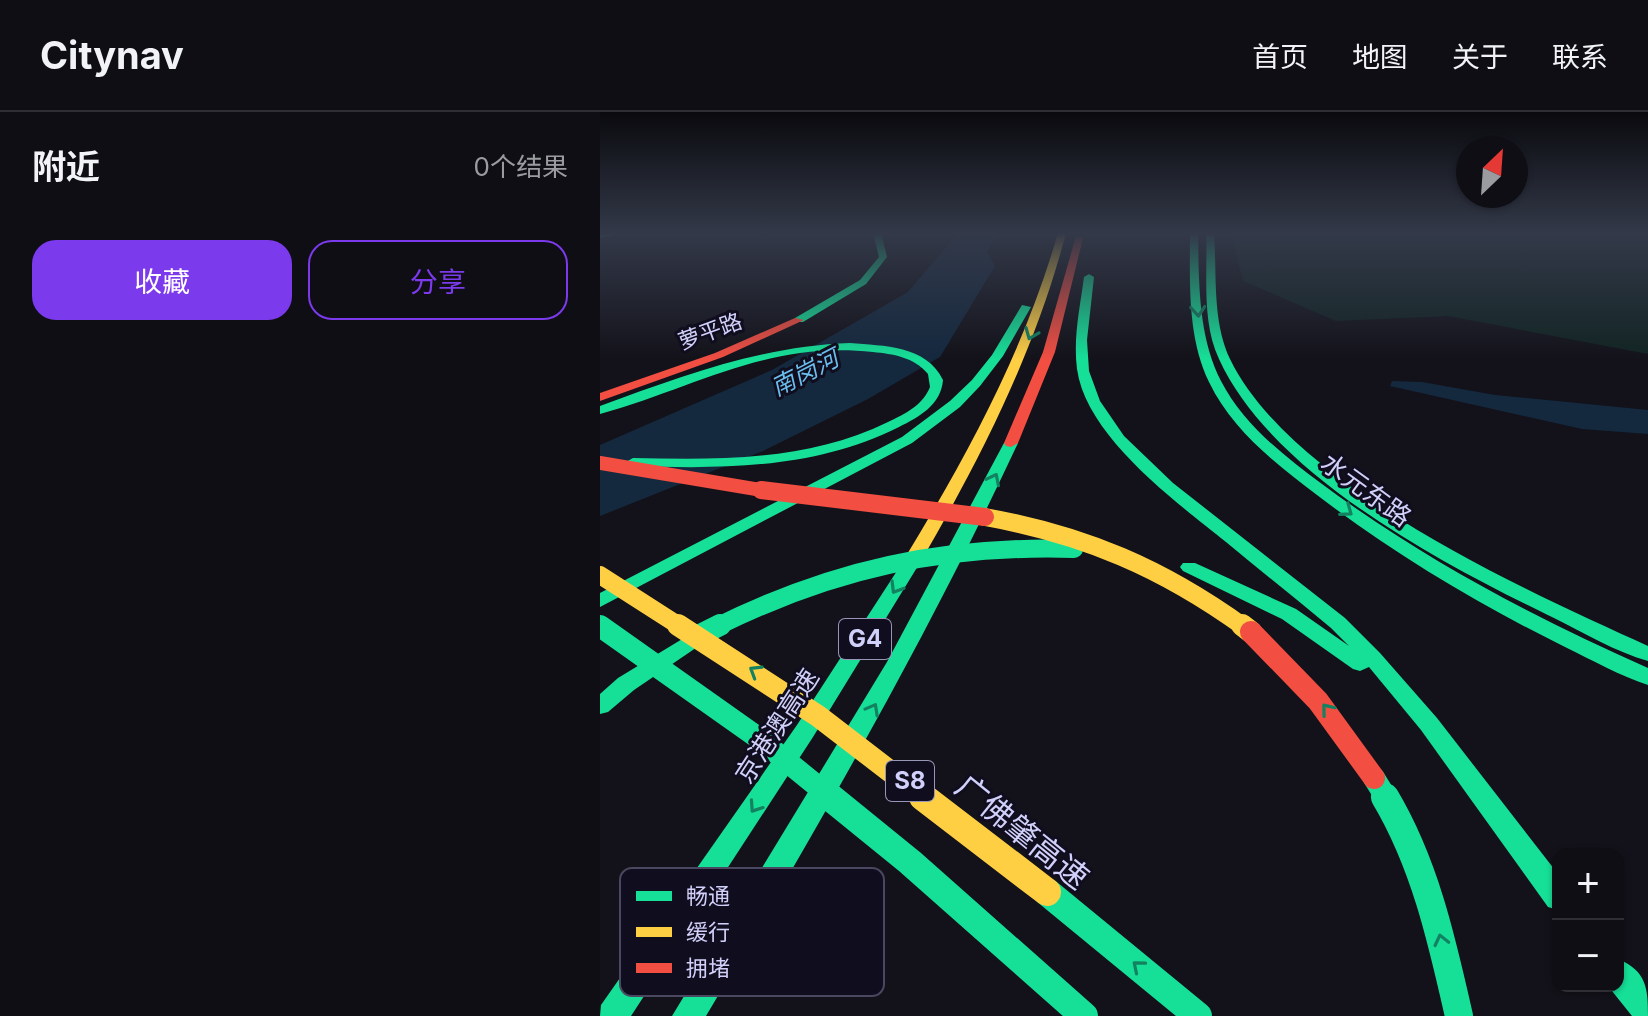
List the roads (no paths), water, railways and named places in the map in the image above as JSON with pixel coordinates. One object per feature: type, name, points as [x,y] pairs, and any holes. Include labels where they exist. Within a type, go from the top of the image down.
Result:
[{"type":"main road","name":"萝平路","points":[[600,389],[732,343],[815,306],[857,275]]},
{"type":"main road","name":"萝平路","points":[[604,404],[785,329],[834,303],[870,275]]},
{"type":"main road","points":[[600,601],[671,561],[849,473],[915,433],[974,386],[999,355],[1027,304],[1052,275]]},
{"type":"main road","name":"京港澳高速","points":[[713,868],[875,623],[951,496],[1022,355],[1052,275]]},
{"type":"main road","name":"G4","points":[[778,868],[856,741],[942,583],[1023,422],[1063,315],[1071,275]]},
{"type":"main road","points":[[1088,275],[1078,346],[1085,383],[1107,423],[1141,462],[1172,489],[1340,624],[1387,675],[1552,889]]},
{"type":"main road","name":"水元东路","points":[[1197,275],[1202,351],[1226,401],[1270,450],[1378,533],[1547,630],[1648,677]]},
{"type":"main road","name":"水元东路","points":[[1213,275],[1218,336],[1225,360],[1247,397],[1289,442],[1347,489],[1446,552],[1509,587],[1648,654]]},
{"type":"main road","points":[[600,462],[732,464],[821,452],[895,425],[924,406],[937,386],[936,376],[928,365],[905,354],[875,348],[828,347],[741,363],[604,404]]},
{"type":"main road","points":[[600,462],[762,490],[1008,521],[1114,550],[1192,590],[1253,634],[1294,672],[1340,725],[1368,767],[1393,812],[1433,905],[1459,1016]]},
{"type":"main road","points":[[600,706],[626,684],[702,634],[771,599],[821,581],[945,552],[1001,547],[1064,548],[1129,555],[1189,567],[1254,595],[1325,638],[1358,663],[1433,733]]},
{"type":"main road","name":"广佛肇高速","points":[[600,575],[761,675],[845,732],[1023,870],[1198,1016]]},
{"type":"main road","name":"S8","points":[[600,626],[757,737],[910,862],[1084,1016]]},
{"type":"main road","points":[[1624,981],[1648,1011]]},
{"type":"main road","name":"京港澳高速","points":[[612,1016],[626,996]]},
{"type":"main road","name":"G4","points":[[688,1016],[700,996]]},
{"type":"water","name":"南岗河","points":[[922,275],[989,275],[940,357],[868,399],[763,451],[600,516],[600,445],[772,370],[908,292]]},
{"type":"water","points":[[1392,381],[1648,410],[1648,434],[1582,429],[1390,386]]}]
